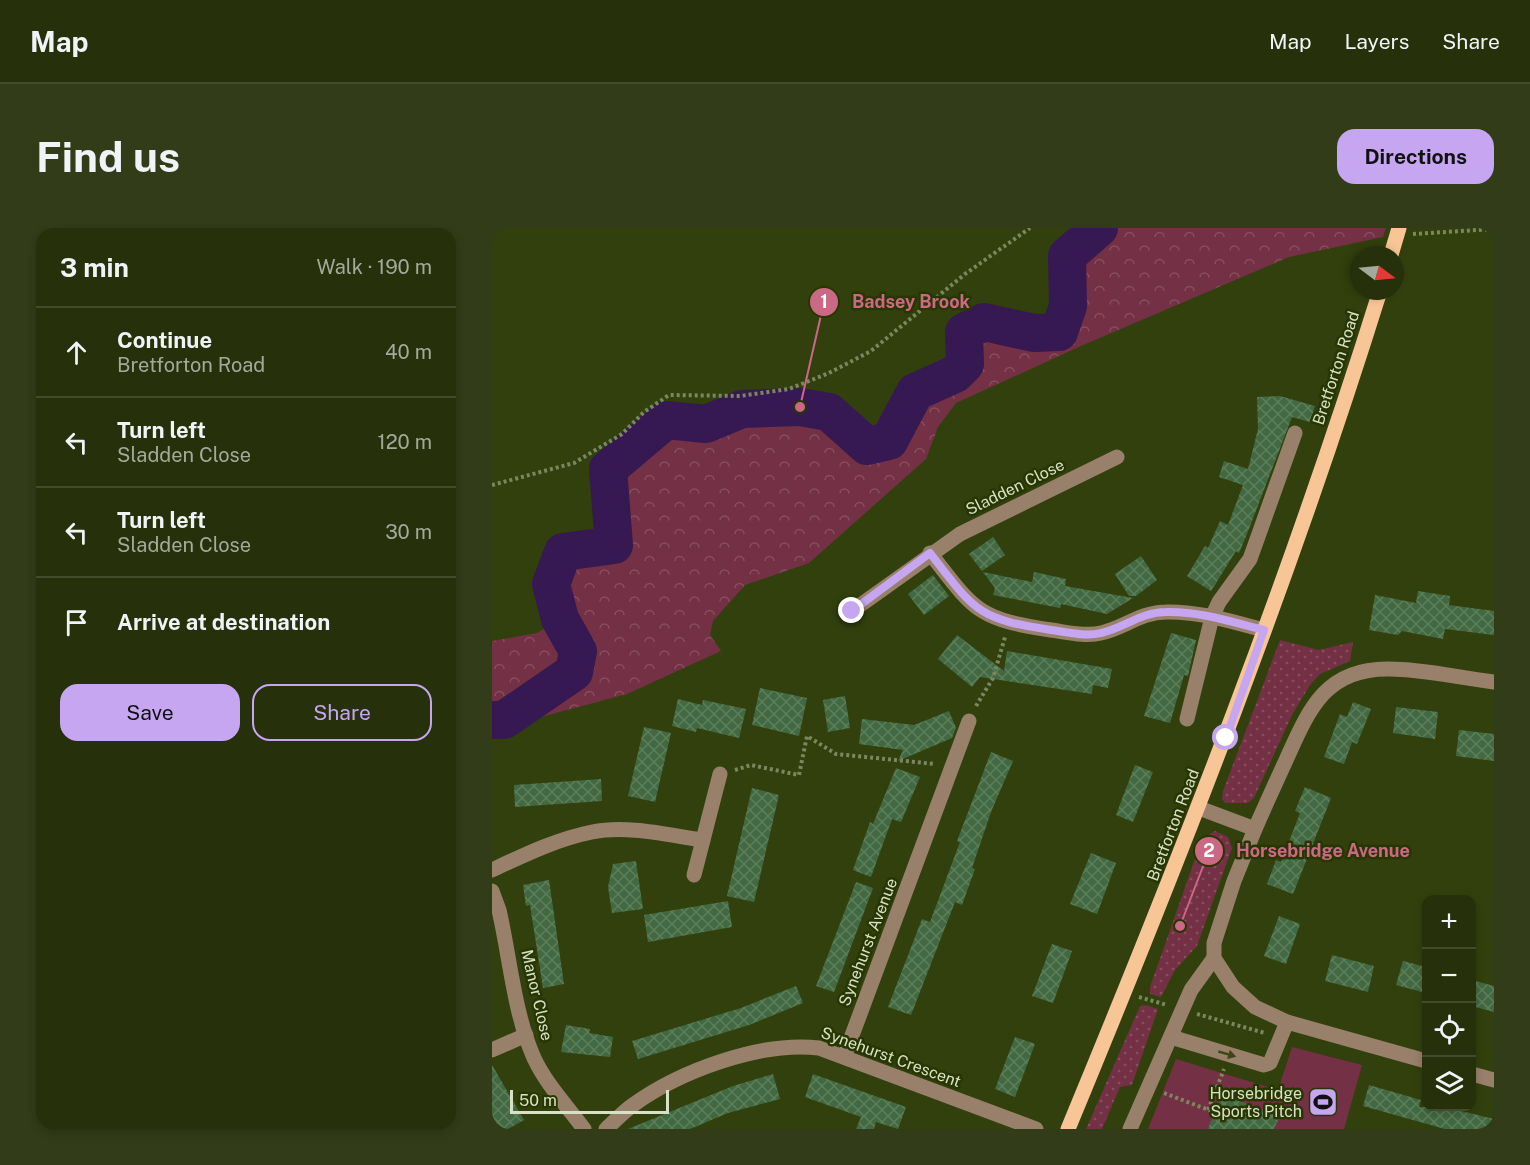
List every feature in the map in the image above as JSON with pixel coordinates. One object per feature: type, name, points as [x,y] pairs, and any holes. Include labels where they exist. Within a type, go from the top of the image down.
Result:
[{"type":"main road","points":[[1394,246],[1399,230]]},
{"type":"main road","name":"Bretforton Road","points":[[1068,1129],[1199,808],[1315,489],[1377,300]]},
{"type":"street","points":[[1187,719],[1212,617],[1219,602],[1250,559],[1295,433]]},
{"type":"street","name":"Sladden Close","points":[[852,611],[930,553],[1002,512],[1118,456]]},
{"type":"street","points":[[930,553],[968,603],[982,613],[1009,624],[1071,633],[1101,633],[1144,614],[1166,612],[1197,613],[1264,630]]},
{"type":"street","points":[[1422,1060],[1287,1022],[1255,1007],[1233,987],[1214,958],[1214,943],[1255,830],[1308,711],[1328,688],[1363,672],[1388,669],[1494,682]]},
{"type":"street","name":"Synehurst Avenue","points":[[844,1057],[970,717]]},
{"type":"street","points":[[694,875],[720,774]]},
{"type":"street","points":[[1199,808],[1255,830]]},
{"type":"street","points":[[492,870],[545,845],[593,831],[640,830],[703,840]]},
{"type":"street","name":"Manor Close","points":[[492,891],[499,910],[526,1035],[544,1076],[584,1129]]},
{"type":"street","points":[[1130,1129],[1191,990],[1214,958]]},
{"type":"street","points":[[1171,1037],[1264,1065],[1270,1063],[1287,1022]]},
{"type":"street","points":[[492,1050],[526,1035]]},
{"type":"street","name":"Synehurst Crescent","points":[[606,1129],[633,1105],[657,1091],[737,1058],[794,1045],[819,1048],[1036,1129]]},
{"type":"street","points":[[1476,1075],[1494,1080]]},
{"type":"path","points":[[492,484],[574,463],[622,434],[644,412],[669,395],[740,396],[789,390],[829,374],[871,351],[965,274],[1030,228]]},
{"type":"path","points":[[1399,230],[1427,234],[1443,229],[1494,229]]},
{"type":"path","points":[[970,717],[993,678],[1009,624]]},
{"type":"path","points":[[720,774],[751,765],[799,775],[807,736],[836,754],[953,766]]},
{"type":"path","points":[[1208,1110],[1230,1054]]},
{"type":"path","points":[[1149,1087],[1214,1112]]},
{"type":"green space","points":[[1099,228],[1386,228],[1383,237],[1289,257],[1081,346],[956,403],[938,427],[926,459],[809,563],[745,585],[713,621],[710,635],[721,651],[627,694],[526,721],[492,720],[492,641],[537,633],[560,619],[551,584],[563,552],[613,545],[608,469],[666,420],[706,424],[742,409],[800,407],[829,412],[867,446],[889,441],[915,392],[955,374],[965,364],[964,332],[984,322],[1034,333],[1059,331],[1068,306],[1067,256]]},
{"type":"green space","points":[[1280,640],[1319,650],[1353,642],[1350,661],[1320,674],[1310,685],[1292,715],[1254,798],[1248,803],[1225,803],[1222,799],[1223,791]]},
{"type":"green space","points":[[1215,831],[1228,837],[1232,848],[1197,946],[1175,970],[1161,997],[1150,994],[1150,987],[1202,839]]},
{"type":"green space","points":[[1145,1005],[1158,1009],[1132,1085],[1120,1087],[1102,1129],[1086,1129],[1140,1006]]},
{"type":"green space","points":[[1292,1047],[1362,1065],[1344,1129],[1148,1129],[1176,1059],[1278,1090]]},
{"type":"building","points":[[1280,396],[1315,406],[1310,422],[1292,417],[1239,553],[1236,551],[1211,591],[1187,576],[1205,546],[1208,548],[1220,521],[1228,525],[1243,485],[1219,477],[1224,461],[1248,469],[1258,429],[1257,397]]},
{"type":"building","points":[[993,537],[1005,555],[982,571],[969,554]]},
{"type":"building","points":[[1141,556],[1157,580],[1136,596],[1129,596],[1115,574]]},
{"type":"building","points":[[983,572],[1032,582],[1034,572],[1066,579],[1065,586],[1133,598],[1107,614],[1061,604],[1060,608],[993,595],[995,588]]},
{"type":"building","points":[[933,575],[949,596],[924,615],[908,594]]},
{"type":"building","points":[[1418,591],[1450,596],[1449,605],[1494,611],[1494,635],[1445,629],[1443,639],[1402,631],[1398,635],[1369,630],[1375,595],[1416,603]]},
{"type":"building","points":[[1171,633],[1196,640],[1188,676],[1184,675],[1170,723],[1144,716]]},
{"type":"building","points":[[957,635],[1004,671],[1007,651],[1112,669],[1108,688],[1093,685],[1092,694],[980,677],[972,687],[938,659]]},
{"type":"building","points":[[760,688],[807,698],[799,736],[752,725]]},
{"type":"building","points":[[845,696],[850,728],[828,732],[823,700]]},
{"type":"building","points":[[678,699],[702,705],[703,700],[746,709],[739,738],[697,728],[696,732],[672,726]]},
{"type":"building","points":[[1353,702],[1371,709],[1357,744],[1352,742],[1344,764],[1324,757],[1340,714],[1347,717]]},
{"type":"building","points":[[1396,707],[1438,712],[1435,739],[1393,733]]},
{"type":"building","points":[[949,711],[956,728],[952,738],[898,761],[903,750],[859,744],[862,719],[914,725]]},
{"type":"building","points":[[644,727],[671,733],[655,802],[628,796]]},
{"type":"building","points":[[1459,730],[1494,734],[1494,761],[1456,756]]},
{"type":"building","points":[[991,752],[1013,761],[991,812],[962,905],[955,902],[911,1015],[888,1007],[922,919],[930,922],[960,842],[957,841]]},
{"type":"building","points":[[1135,765],[1153,772],[1133,822],[1116,815]]},
{"type":"building","points":[[896,768],[920,777],[901,822],[892,819],[871,877],[853,870],[870,822],[873,824]]},
{"type":"building","points":[[601,779],[602,801],[515,807],[514,785]]},
{"type":"building","points":[[1305,787],[1331,798],[1293,894],[1267,884],[1276,860],[1281,862],[1300,813],[1295,811]]},
{"type":"building","points":[[752,788],[779,795],[754,902],[727,896]]},
{"type":"building","points":[[1091,853],[1116,863],[1097,914],[1070,904]]},
{"type":"building","points":[[636,861],[643,909],[612,913],[608,887],[613,864]]},
{"type":"building","points":[[549,880],[564,984],[543,988],[530,905],[526,906],[523,885]]},
{"type":"building","points":[[856,882],[873,888],[834,992],[816,986]]},
{"type":"building","points":[[728,901],[732,927],[648,942],[644,915]]},
{"type":"building","points":[[1279,916],[1300,924],[1286,964],[1264,956]]},
{"type":"building","points":[[1052,944],[1072,951],[1053,1003],[1032,996]]},
{"type":"building","points":[[1332,955],[1374,966],[1368,992],[1325,981]]},
{"type":"building","points":[[1403,961],[1422,966],[1422,992],[1396,985]]},
{"type":"building","points":[[1476,981],[1494,986],[1494,1012],[1476,1007]]},
{"type":"building","points":[[796,986],[803,1003],[749,1025],[638,1059],[632,1041],[741,1008]]},
{"type":"building","points":[[566,1025],[590,1029],[589,1033],[613,1037],[610,1057],[561,1052]]},
{"type":"building","points":[[1015,1037],[1035,1044],[1015,1097],[995,1089]]},
{"type":"building","points":[[492,1065],[524,1120],[508,1129],[500,1129],[492,1116]]},
{"type":"building","points":[[773,1074],[780,1099],[728,1113],[690,1129],[628,1129],[733,1086]]},
{"type":"building","points":[[813,1074],[906,1107],[898,1129],[876,1122],[874,1129],[856,1129],[861,1117],[805,1097]]},
{"type":"building","points":[[1369,1085],[1421,1100],[1419,1107],[1422,1107],[1422,1111],[1461,1111],[1494,1119],[1494,1129],[1445,1129],[1363,1106]]},
{"type":"building","points":[[1221,1094],[1280,1116],[1274,1129],[1208,1129]]},
{"type":"waterway","points":[[492,720],[504,720],[574,672],[578,651],[560,619],[551,584],[563,552],[614,545],[608,469],[666,420],[706,424],[742,409],[800,407],[829,412],[867,446],[889,441],[915,392],[955,374],[965,364],[964,332],[984,322],[1034,333],[1059,332],[1068,306],[1067,256],[1099,228]]},
{"type":"place","name":"Badsey Brook","points":[[800,407]]},
{"type":"place","name":"Horsebridge Avenue","points":[[1180,926]]},
{"type":"place","name":"Horsebridge Sports Pitch","points":[[1323,1102]]},
{"type":"route","points":[[852,611],[930,553],[968,603],[982,613],[1009,624],[1071,633],[1101,633],[1144,614],[1166,612],[1197,613],[1264,630],[1226,738]]}]
